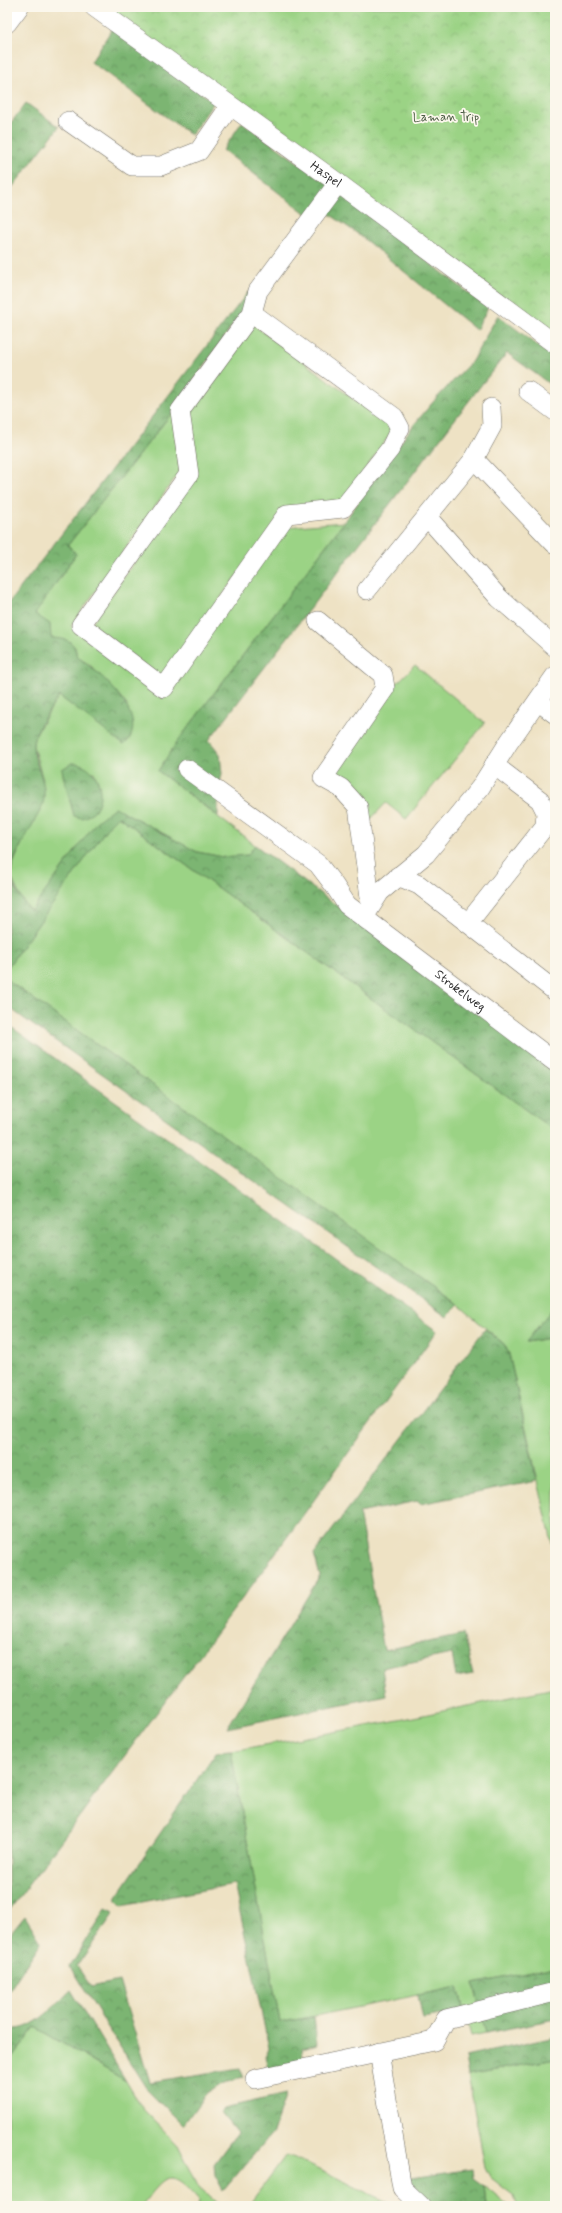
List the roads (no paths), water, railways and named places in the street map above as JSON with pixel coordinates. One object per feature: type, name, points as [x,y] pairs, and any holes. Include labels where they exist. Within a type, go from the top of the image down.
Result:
[{"type":"street","points":[[7,23],[19,7]]},
{"type":"street","name":"Haspel","points":[[94,7],[338,183],[555,344]]},
{"type":"street","points":[[68,121],[132,166],[161,166],[199,151],[230,106]]},
{"type":"street","points":[[252,313],[394,417],[400,428],[390,449],[343,508],[287,514],[164,688],[81,625],[189,474],[180,412],[252,313],[258,291],[338,183]]},
{"type":"street","points":[[528,391],[555,411]]},
{"type":"street","points":[[367,590],[428,518],[474,460],[492,426],[491,408]]},
{"type":"street","points":[[474,460],[555,544]]},
{"type":"street","points":[[428,518],[499,598],[555,647]]},
{"type":"street","points":[[318,621],[382,675],[385,688],[323,778],[341,788],[358,807],[368,912]]},
{"type":"street","points":[[368,912],[380,892],[426,854],[480,788],[555,676]]},
{"type":"street","points":[[538,701],[555,714]]},
{"type":"street","points":[[468,923],[544,826],[546,812],[540,800],[494,765]]},
{"type":"street","name":"Strokelweg","points":[[188,769],[318,864],[334,885],[347,906],[368,912],[555,1062]]},
{"type":"street","points":[[398,876],[419,885],[555,991]]},
{"type":"street","points":[[255,2079],[434,2041],[446,2019],[555,1992]]},
{"type":"street","points":[[379,2052],[402,2188],[421,2206]]},
{"type":"park label","name":"Laman Trip","points":[[446,117]]}]
